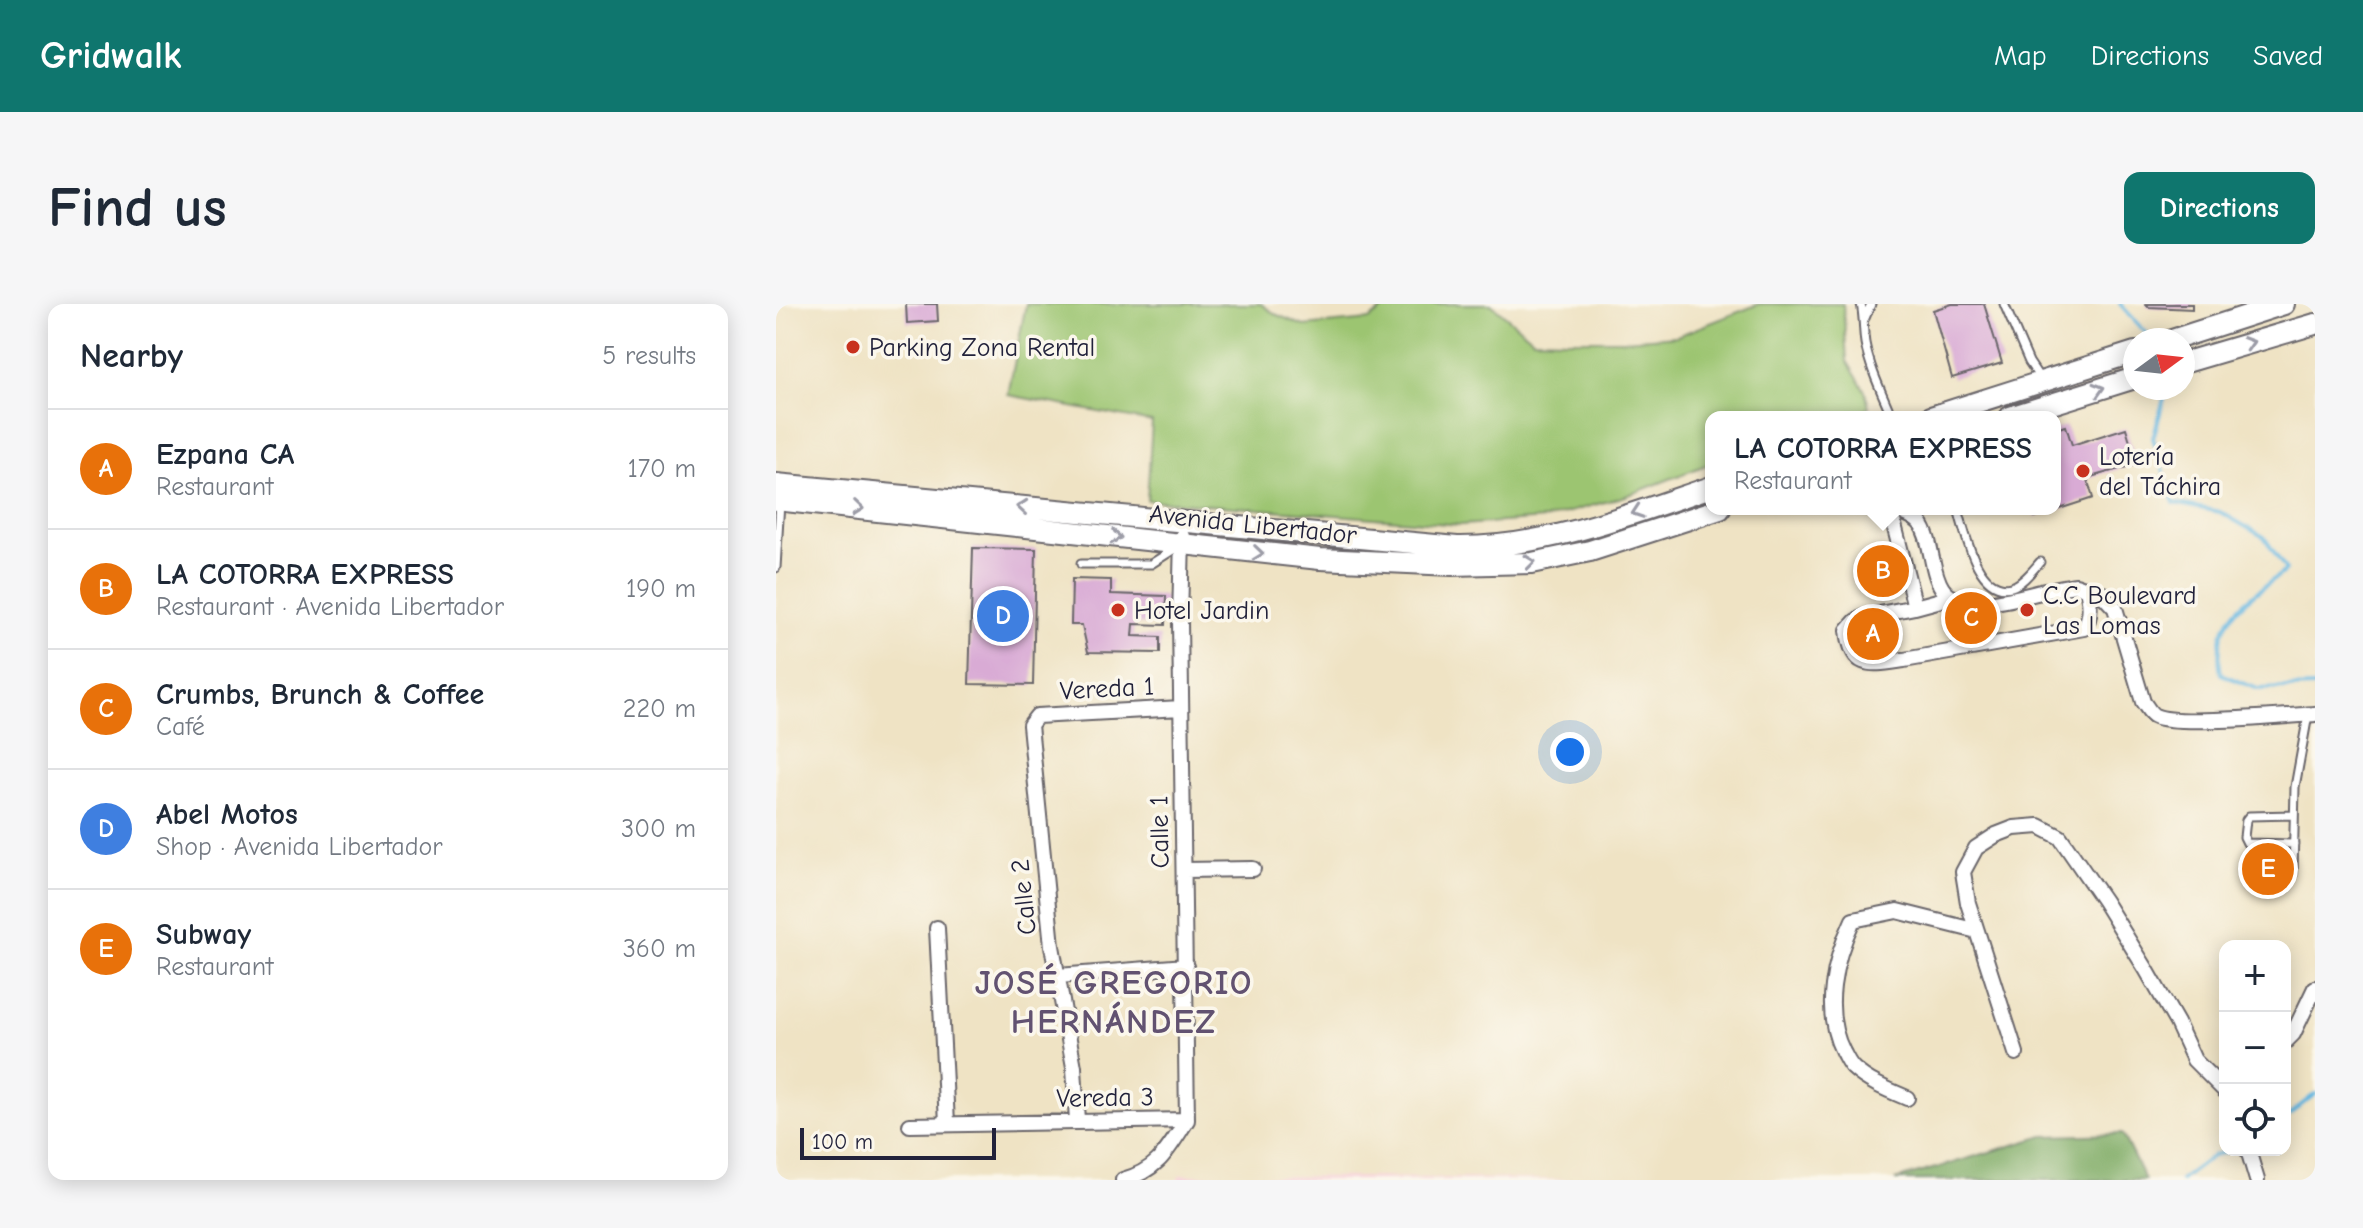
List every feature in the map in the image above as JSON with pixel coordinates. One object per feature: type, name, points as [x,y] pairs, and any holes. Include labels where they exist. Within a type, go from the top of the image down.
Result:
[{"type":"main road","points":[[2195,333],[2284,304]]},
{"type":"main road","points":[[2195,359],[2315,324]]},
{"type":"main road","points":[[1950,411],[2123,356]]},
{"type":"main road","points":[[2029,411],[2123,382]]},
{"type":"main road","name":"Avenida Libertador","points":[[777,494],[1183,522],[1496,548],[1593,527],[1705,489]]},
{"type":"main road","name":"Avenida Libertador","points":[[777,494],[1320,559],[1452,565],[1532,563],[1590,551],[1705,514]]},
{"type":"street","points":[[1893,515],[1915,607]]},
{"type":"street","points":[[1906,515],[1919,521],[1925,532],[1935,574],[1952,597]]},
{"type":"street","name":"Calle 1","points":[[1183,522],[1181,708],[1187,1120]]},
{"type":"street","points":[[2087,589],[2090,610],[2084,628],[1876,664],[1859,660],[1852,653],[1848,630],[1856,621],[1952,597],[1972,603],[2076,585],[2101,593],[2115,608],[2143,702],[2152,715],[2165,720],[2311,715]]},
{"type":"street","name":"Vereda 1","points":[[1037,716],[1181,708]]},
{"type":"street","name":"Calle 2","points":[[1037,716],[1030,725],[1030,731],[1052,946],[1074,1067],[1077,1122]]},
{"type":"street","points":[[2016,1053],[1968,903],[1963,872],[1976,848],[2014,828],[2039,826],[2060,837],[2146,969],[2194,1060],[2219,1085]]},
{"type":"street","points":[[1184,870],[1253,869]]},
{"type":"street","points":[[1907,1098],[1881,1087],[1851,1066],[1834,1033],[1832,1001],[1841,945],[1853,920],[1897,911],[1977,931]]},
{"type":"street","points":[[937,928],[947,1123]]},
{"type":"street","points":[[1058,976],[1186,966]]},
{"type":"street","points":[[2291,1036],[2315,988]]},
{"type":"street","points":[[1123,1180],[1140,1175],[1158,1163],[1187,1120]]},
{"type":"street","name":"Vereda 3","points":[[910,1125],[1187,1120]]},
{"type":"street","points":[[2250,1156],[2257,1180]]},
{"type":"lane","points":[[1861,304],[1865,320],[1864,340],[1871,368],[1889,411]]},
{"type":"lane","points":[[1865,320],[1871,304]]},
{"type":"lane","points":[[2004,304],[2029,362],[2042,381]]},
{"type":"lane","points":[[776,568],[777,494]]},
{"type":"lane","points":[[1960,515],[1978,570],[1990,583],[2008,588],[2019,583],[2040,562]]},
{"type":"lane","points":[[1081,564],[1151,564],[1181,544]]},
{"type":"lane","points":[[2293,874],[2295,787],[2311,715]]},
{"type":"lane","points":[[2294,815],[2249,816],[2244,837],[2247,843],[2294,844]]},
{"type":"shaded area","points":[[1180,1175],[1619,1180],[1177,1180]]},
{"type":"green space","points":[[1026,304],[1261,304],[1275,314],[1304,326],[1369,320],[1390,304],[1491,304],[1533,339],[1624,340],[1677,336],[1759,304],[1843,304],[1847,361],[1865,391],[1869,407],[1864,411],[1705,411],[1705,465],[1626,496],[1545,519],[1461,525],[1147,500],[1152,422],[1008,395]]},
{"type":"green space","points":[[2122,1134],[2145,1180],[1895,1180],[2044,1136]]},
{"type":"building","points":[[906,304],[937,304],[938,321],[907,323]]},
{"type":"building","points":[[1952,304],[1984,304],[2002,363],[1952,378],[1933,310]]},
{"type":"building","points":[[2146,304],[2192,304],[2192,309],[2149,307]]},
{"type":"building","name":"Lotería del Táchira","points":[[2066,426],[2072,445],[2126,428],[2137,464],[2087,478],[2093,498],[2061,508],[2061,427]]},
{"type":"building","points":[[973,548],[1036,549],[1033,685],[969,684]]},
{"type":"building","name":"Hotel Jardin","points":[[1072,579],[1111,580],[1111,594],[1166,596],[1165,625],[1134,624],[1133,636],[1160,637],[1160,653],[1088,652],[1082,625],[1071,625]]},
{"type":"building","points":[[2254,854],[2282,854],[2281,889],[2254,884]]},
{"type":"waterway","points":[[2120,304],[2142,328]]},
{"type":"waterway","points":[[2164,400],[2153,438],[2174,503],[2220,512],[2264,537],[2286,570],[2245,601],[2227,624],[2221,637],[2221,674],[2258,689],[2315,687]]},
{"type":"waterway","points":[[2291,1113],[2315,1094]]},
{"type":"waterway","points":[[2181,1180],[2219,1154]]},
{"type":"place","name":"Parking Zona Rental","points":[[853,347]]},
{"type":"place","name":"Lotería del Táchira","points":[[2083,471]]},
{"type":"place","name":"LA COTORRA EXPRESS","points":[[1883,571]]},
{"type":"place","name":"Hotel Jardin","points":[[1118,610]]},
{"type":"place","name":"C.C Boulevard Las Lomas","points":[[2027,610]]},
{"type":"place","name":"Abel Motos","points":[[1003,616]]},
{"type":"place","name":"Crumbs, Brunch & Coffee","points":[[1971,618]]},
{"type":"place","name":"Ezpana CA","points":[[1873,634]]},
{"type":"place","name":"Subway","points":[[2268,869]]},
{"type":"district","name":"JOSÉ GREGORIO HERNÁNDEZ","points":[[1114,1002]]}]
